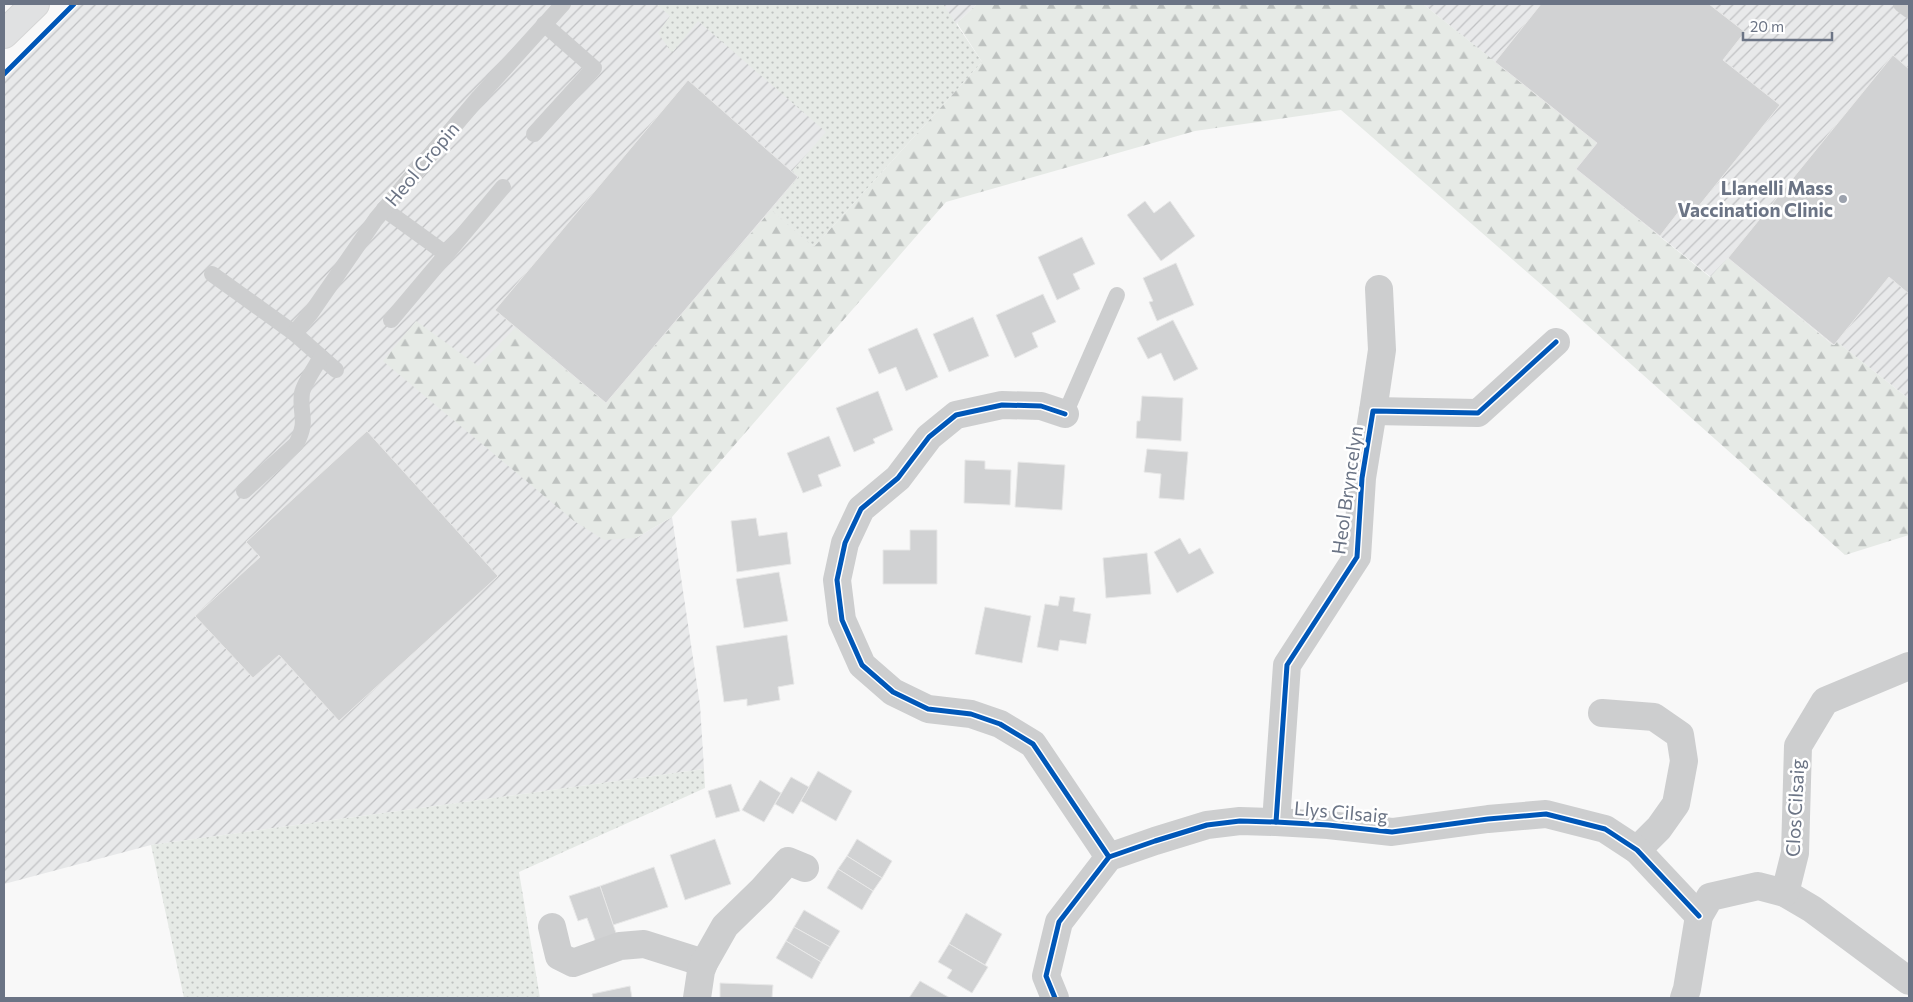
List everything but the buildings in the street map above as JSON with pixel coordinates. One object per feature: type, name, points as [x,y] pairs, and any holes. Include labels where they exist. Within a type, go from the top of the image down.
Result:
[{"type":"main road","points":[[4,34],[35,4]]},
{"type":"street","name":"Heol Bryncelyn","points":[[1276,822],[1287,665],[1357,557],[1362,478],[1382,350],[1379,289]]},
{"type":"street","name":"Heol Bryncelyn","points":[[1373,411],[1478,413],[1556,342]]},
{"type":"street","points":[[1055,998],[1046,976],[1059,922],[1109,857],[1033,744],[1000,724],[971,714],[928,709],[894,692],[862,665],[842,620],[837,580],[845,542],[860,509],[898,478],[929,437],[956,415],[1002,405],[1041,406],[1065,414]]},
{"type":"street","name":"Clos Cilsaig","points":[[1785,893],[1795,853],[1798,746],[1825,701],[1909,666]]},
{"type":"street","points":[[1602,713],[1654,717],[1680,735],[1684,761],[1676,804],[1659,828],[1638,850]]},
{"type":"street","name":"Llys Cilsaig","points":[[1109,857],[1208,825],[1240,821],[1328,825],[1392,832],[1488,819],[1546,814],[1605,829],[1638,850],[1698,916]]},
{"type":"street","points":[[697,998],[704,963],[725,926],[762,890],[788,861],[805,868]]},
{"type":"street","points":[[1684,998],[1698,916],[1710,896],[1758,886],[1785,893],[1826,919],[1909,981]]},
{"type":"street","points":[[552,927],[559,956],[573,963],[620,946],[644,944],[704,963]]},
{"type":"lane","name":"Heol Cropin","points":[[294,333],[384,209],[479,97],[562,4]]},
{"type":"lane","points":[[1901,4],[1909,10]]},
{"type":"lane","points":[[534,134],[594,68],[544,24]]},
{"type":"lane","points":[[391,320],[503,187]]},
{"type":"lane","points":[[384,209],[446,254]]},
{"type":"lane","points":[[212,274],[294,333],[336,370]]},
{"type":"lane","points":[[1065,414],[1118,294]]},
{"type":"lane","points":[[244,491],[296,444],[302,434],[304,424],[302,392],[321,356]]},
{"type":"shaded area","points":[[77,4],[977,4],[957,23],[636,538],[672,517],[700,705],[704,769],[151,845],[4,884],[4,80]]},
{"type":"shaded area","points":[[1423,4],[1909,4],[1909,399],[1837,342],[1834,345],[1728,258],[1711,277],[1576,169],[1596,143]]},
{"type":"green space","points":[[656,4],[943,4],[982,62],[814,247],[771,210],[798,177],[792,171],[826,132],[698,21],[672,53],[658,33],[670,16]]},
{"type":"green space","points":[[977,4],[1423,4],[1597,143],[1576,169],[1710,277],[1728,258],[1833,345],[1836,341],[1909,399],[1909,535],[1845,555],[1559,300],[1341,110],[1195,131],[946,202],[672,517],[636,538],[604,540],[574,521],[383,361],[416,321],[478,366],[516,327],[606,402],[771,210],[814,247],[982,62],[957,23]]},
{"type":"green space","points":[[704,769],[705,788],[519,872],[540,998],[184,998],[151,845]]},
{"type":"cycle path","points":[[4,74],[74,4]]},
{"type":"cycle path","points":[[1276,822],[1287,665],[1357,557],[1362,478],[1373,411],[1478,413],[1556,342]]},
{"type":"cycle path","points":[[1065,414],[1041,406],[1002,405],[956,415],[929,437],[898,478],[861,509],[845,543],[837,580],[842,620],[862,665],[893,692],[928,709],[971,714],[1000,724],[1033,744],[1109,857]]},
{"type":"cycle path","points":[[1055,998],[1046,976],[1059,922],[1109,857],[1207,825],[1240,821],[1276,822],[1392,832],[1488,819],[1546,814],[1605,829],[1637,850],[1699,916]]},
{"type":"place","name":"Llanelli Mass Vaccination Clinic","points":[[1843,199]]}]
